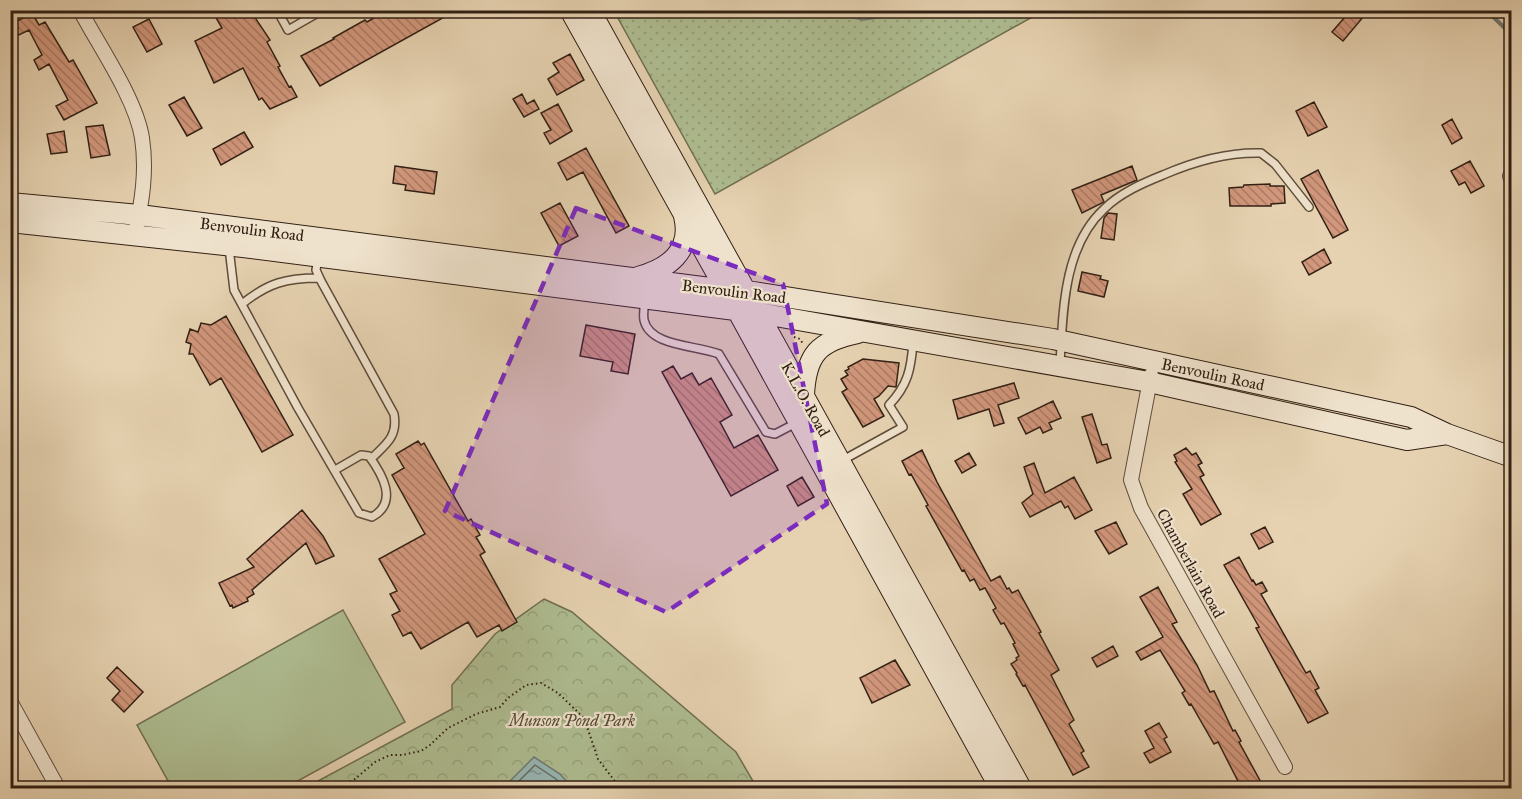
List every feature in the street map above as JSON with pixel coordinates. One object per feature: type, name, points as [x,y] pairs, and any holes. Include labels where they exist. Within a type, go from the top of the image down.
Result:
[{"type":"main road","name":"K.L.O. Road","points":[[570,10],[1000,789]]},
{"type":"main road","name":"K.L.O. Road","points":[[590,10],[1021,789]]},
{"type":"main road","name":"Benvoulin Road","points":[[10,203],[137,224],[747,291],[1062,341],[1411,417],[1447,434],[1512,457]]},
{"type":"main road","points":[[634,278],[654,273],[675,258],[683,246],[685,235],[686,224],[682,211]]},
{"type":"main road","name":"Benvoulin Road","points":[[10,222],[137,224],[229,246],[759,313],[1149,382],[1407,440],[1447,434]]},
{"type":"main road","points":[[804,396],[806,375],[816,350],[841,336],[864,331]]},
{"type":"street","points":[[80,10],[133,107],[142,138],[144,191],[137,224]]},
{"type":"street","name":"Chamberlain Road","points":[[1155,361],[1131,480],[1141,508],[1285,767]]},
{"type":"street","points":[[10,702],[58,789]]},
{"type":"lane","points":[[277,10],[288,30],[323,10]]},
{"type":"lane","points":[[1060,366],[1069,272],[1078,245],[1090,224],[1105,208],[1126,192],[1171,171],[1202,160],[1217,156],[1261,153],[1275,164],[1309,207]]},
{"type":"lane","points":[[229,246],[234,290],[298,408],[359,513],[372,517],[379,513],[387,490],[381,472],[369,456],[362,455],[335,470]]},
{"type":"lane","points":[[318,256],[315,270],[394,414],[396,427],[390,440],[371,459]]},
{"type":"lane","points":[[242,304],[259,290],[278,282],[319,278]]},
{"type":"lane","points":[[645,298],[644,316],[650,331],[662,340],[718,354],[766,432],[775,434],[799,422]]},
{"type":"lane","points":[[841,462],[903,428],[890,405],[899,395],[908,377],[913,340]]},
{"type":"path","points":[[338,789],[355,779],[375,762],[390,755],[421,751],[430,746],[448,728],[476,714],[500,707],[526,685],[541,683],[558,693],[584,718],[598,759],[620,789]]},
{"type":"highlighted area","points":[[576,208],[783,284],[827,504],[666,612],[445,511]]},
{"type":"green space","points":[[614,11],[1043,11],[715,194]]},
{"type":"green space","name":"Munson Pond Park","points":[[544,599],[572,612],[736,752],[757,788],[305,788],[452,709],[452,685],[495,634]]},
{"type":"green space","points":[[343,610],[405,722],[285,788],[172,788],[137,725]]},
{"type":"water","points":[[902,10],[906,14],[863,20],[824,11]]},
{"type":"water","points":[[534,757],[560,774],[573,788],[503,788]]},
{"type":"building","points":[[224,10],[250,10],[270,40],[267,42],[280,66],[278,67],[297,97],[270,109],[262,98],[259,100],[243,68],[214,83],[195,41],[222,28],[215,16]]},
{"type":"building","points":[[387,10],[457,10],[320,86],[301,56]]},
{"type":"building","points":[[1351,10],[1369,10],[1343,41],[1332,32]]},
{"type":"building","points":[[32,13],[39,25],[45,22],[69,62],[73,60],[97,103],[64,120],[56,106],[68,100],[49,64],[39,70],[34,60],[42,55],[29,30],[10,39],[10,25]]},
{"type":"building","points":[[149,19],[162,44],[147,52],[133,27]]},
{"type":"building","points":[[570,54],[584,80],[557,95],[548,79],[559,72],[553,63]]},
{"type":"building","points":[[522,94],[527,104],[534,100],[539,109],[524,117],[513,99]]},
{"type":"building","points":[[184,97],[202,128],[187,136],[169,105]]},
{"type":"building","points":[[1314,102],[1327,127],[1308,136],[1296,111]]},
{"type":"building","points":[[558,104],[572,131],[550,144],[544,133],[551,130],[541,113]]},
{"type":"building","points":[[1452,119],[1462,138],[1452,144],[1442,125]]},
{"type":"building","points":[[103,125],[110,155],[91,158],[86,127]]},
{"type":"building","points":[[64,131],[67,152],[51,154],[47,134]]},
{"type":"building","points":[[244,132],[253,147],[221,165],[213,149]]},
{"type":"building","points":[[586,148],[629,226],[616,233],[583,172],[567,180],[558,163]]},
{"type":"building","points":[[1470,161],[1484,186],[1471,193],[1465,182],[1459,185],[1451,171]]},
{"type":"building","points":[[395,166],[437,172],[434,194],[405,190],[406,185],[393,183]]},
{"type":"building","points":[[1132,166],[1137,180],[1101,195],[1104,202],[1082,213],[1072,190]]},
{"type":"building","points":[[1318,170],[1348,230],[1333,238],[1301,179]]},
{"type":"building","points":[[1270,184],[1270,186],[1284,186],[1285,203],[1271,204],[1271,206],[1230,206],[1229,188]]},
{"type":"building","points":[[560,203],[578,236],[559,246],[541,213]]},
{"type":"building","points":[[1108,213],[1117,214],[1114,240],[1101,238],[1104,218]]},
{"type":"building","points":[[1324,249],[1331,263],[1309,275],[1302,262]]},
{"type":"building","points":[[1082,272],[1101,276],[1100,279],[1108,281],[1104,297],[1078,291]]},
{"type":"building","points":[[226,316],[293,435],[262,452],[221,378],[210,385],[193,354],[189,354],[191,344],[186,342],[190,329],[198,332],[201,323],[211,325]]},
{"type":"building","points":[[586,325],[635,334],[628,374],[611,371],[613,362],[580,356]]},
{"type":"building","points":[[863,359],[899,363],[896,387],[888,386],[874,399],[884,416],[863,427],[842,392],[847,389],[841,379],[848,375],[845,371],[849,369],[848,367]]},
{"type":"building","points":[[673,366],[681,379],[692,373],[699,385],[711,378],[732,415],[720,422],[734,448],[758,435],[778,470],[731,496],[662,372]]},
{"type":"building","points":[[1014,383],[1019,398],[998,405],[1004,423],[994,426],[989,409],[958,419],[953,400]]},
{"type":"building","points":[[1053,401],[1061,418],[1049,423],[1052,429],[1043,433],[1040,427],[1026,434],[1018,418]]},
{"type":"building","points":[[1092,414],[1102,445],[1107,444],[1111,458],[1097,463],[1082,417]]},
{"type":"building","points":[[418,441],[421,445],[424,443],[468,521],[471,519],[480,535],[476,537],[485,552],[480,555],[517,622],[502,631],[499,625],[477,637],[468,622],[421,649],[411,632],[403,636],[392,615],[400,611],[390,594],[397,591],[379,559],[425,534],[392,475],[404,468],[396,454]]},
{"type":"building","points":[[1186,448],[1192,455],[1196,453],[1202,463],[1198,465],[1204,475],[1200,477],[1221,514],[1201,525],[1183,494],[1192,489],[1175,462],[1177,461],[1174,455]]},
{"type":"building","points":[[922,450],[991,581],[1000,576],[1012,593],[1018,590],[1059,670],[1051,675],[1074,720],[1069,724],[1084,751],[1081,753],[1089,767],[1073,775],[1025,685],[1023,686],[1011,664],[1019,656],[1004,623],[1001,624],[993,610],[996,608],[985,588],[980,590],[974,579],[970,581],[964,570],[962,571],[902,461]]},
{"type":"building","points":[[969,453],[976,465],[962,473],[955,461]]},
{"type":"building","points":[[1034,463],[1045,493],[1074,477],[1092,510],[1075,519],[1068,506],[1065,508],[1061,501],[1030,517],[1022,503],[1033,494],[1024,467]]},
{"type":"building","points":[[802,477],[814,497],[798,506],[787,486]]},
{"type":"building","points":[[302,510],[323,536],[334,556],[316,564],[306,543],[252,590],[254,594],[247,598],[248,601],[233,608],[232,605],[230,606],[219,583],[254,567],[247,559]]},
{"type":"building","points":[[1116,522],[1127,544],[1109,554],[1095,531]]},
{"type":"building","points":[[1265,527],[1273,542],[1259,549],[1251,534]]},
{"type":"building","points":[[1239,557],[1252,581],[1256,585],[1262,582],[1267,591],[1261,594],[1306,673],[1310,671],[1319,688],[1315,690],[1328,713],[1308,723],[1224,565]]},
{"type":"building","points":[[1158,587],[1177,622],[1172,624],[1197,665],[1210,692],[1214,691],[1233,731],[1235,730],[1241,741],[1239,742],[1263,786],[1258,789],[1242,789],[1218,742],[1214,744],[1191,704],[1189,705],[1182,693],[1185,691],[1160,650],[1141,660],[1136,652],[1163,637],[1140,597]]},
{"type":"building","points":[[1113,646],[1118,656],[1097,667],[1092,658]]},
{"type":"building","points":[[895,660],[910,685],[872,703],[860,678]]},
{"type":"building","points":[[117,667],[143,692],[124,712],[112,700],[120,691],[107,678]]},
{"type":"building","points":[[1159,723],[1167,737],[1164,739],[1171,752],[1150,763],[1144,753],[1154,748],[1145,731]]},
{"type":"waterway","points":[[1486,10],[1512,35]]}]
